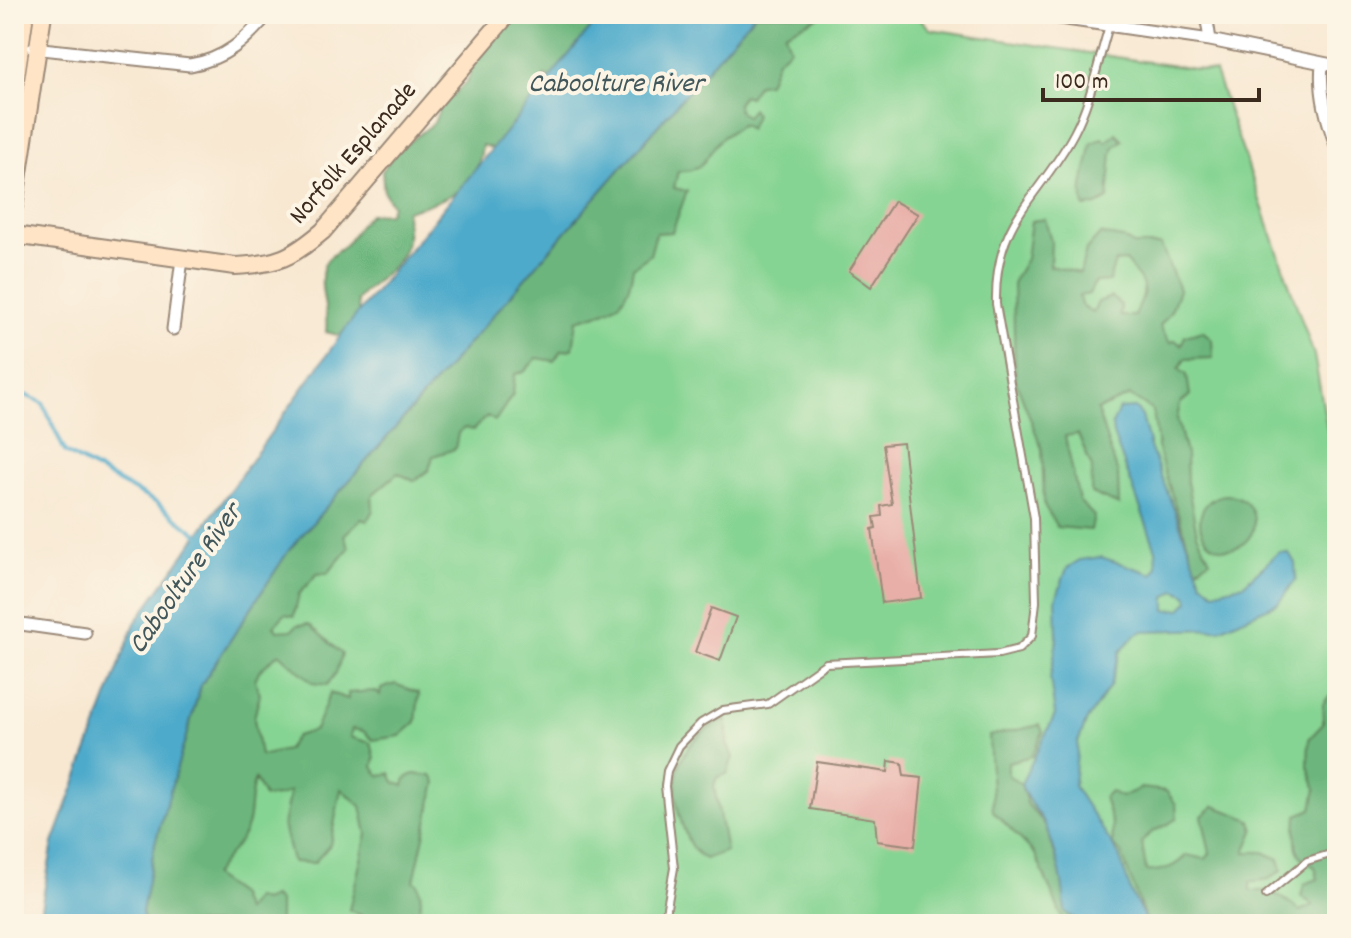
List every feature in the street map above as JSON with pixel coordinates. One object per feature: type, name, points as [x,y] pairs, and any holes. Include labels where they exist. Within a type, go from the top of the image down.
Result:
[{"type":"street","points":[[14,90],[25,14]]},
{"type":"street","points":[[14,206],[43,14]]},
{"type":"street","points":[[20,46],[190,65],[215,61],[246,40],[268,14]]},
{"type":"street","name":"Norfolk Esplanade","points":[[14,235],[235,266],[267,265],[293,256],[323,231],[508,14]]},
{"type":"street","points":[[1032,14],[1210,40],[1337,66]]},
{"type":"street","points":[[1206,14],[1210,40]]},
{"type":"street","points":[[1322,64],[1320,84],[1337,148]]},
{"type":"street","points":[[173,329],[182,259]]},
{"type":"street","points":[[14,623],[85,633]]},
{"type":"lane","points":[[664,924],[674,868],[666,798],[667,771],[679,746],[701,723],[723,710],[768,704],[826,663],[999,654],[1019,649],[1032,636],[1036,602],[1034,518],[996,304],[1000,255],[1009,227],[1063,153],[1077,128],[1109,26]]},
{"type":"lane","points":[[1266,895],[1307,861],[1337,852]]},
{"type":"green space","points":[[517,14],[604,14],[563,81],[544,76],[539,95],[498,150],[482,145],[479,160],[467,183],[434,203],[406,211],[407,237],[402,254],[357,300],[361,330],[348,338],[326,332],[322,283],[325,264],[370,214],[389,213],[392,205],[384,192],[382,171],[396,152],[434,123],[440,107],[467,82],[474,62]]},
{"type":"green space","points":[[755,14],[916,14],[930,29],[1215,72],[1314,355],[1337,484],[1337,924],[145,924],[201,685],[622,164]]},
{"type":"green space","points":[[755,14],[824,14],[785,33],[790,48],[777,60],[768,83],[758,84],[749,97],[743,95],[737,104],[746,117],[752,109],[755,115],[749,129],[742,124],[718,141],[697,168],[678,171],[674,188],[687,191],[672,232],[656,233],[650,255],[633,267],[623,299],[609,309],[577,320],[573,349],[561,351],[554,361],[537,358],[524,372],[515,374],[513,394],[495,421],[487,416],[473,430],[464,428],[458,433],[455,449],[433,456],[429,470],[414,481],[398,473],[372,495],[373,510],[367,521],[361,519],[344,535],[349,548],[328,573],[317,574],[299,594],[294,616],[285,614],[274,626],[277,631],[309,624],[342,654],[336,673],[327,685],[313,683],[279,653],[259,671],[255,680],[260,694],[254,718],[260,756],[286,750],[296,736],[315,730],[330,693],[348,699],[348,693],[375,691],[380,695],[381,689],[395,684],[419,693],[416,722],[400,736],[373,740],[363,731],[352,729],[350,737],[371,743],[375,758],[373,767],[380,776],[390,773],[394,782],[404,786],[406,778],[414,774],[432,776],[436,782],[414,881],[418,884],[421,898],[420,910],[407,922],[400,924],[392,917],[381,924],[349,910],[367,834],[361,806],[341,789],[330,845],[314,863],[292,862],[283,825],[290,791],[280,796],[264,797],[255,779],[246,829],[213,876],[238,894],[245,911],[255,898],[263,901],[273,897],[279,902],[279,922],[291,924],[145,924],[142,912],[155,843],[201,685],[289,550]]},
{"type":"green space","points":[[1116,133],[1123,140],[1112,153],[1108,199],[1084,207],[1083,184],[1091,144],[1102,138],[1107,142]]},
{"type":"green space","points":[[1045,219],[1051,241],[1050,266],[1080,273],[1086,250],[1100,234],[1123,238],[1133,245],[1161,245],[1179,290],[1171,311],[1160,326],[1170,343],[1175,340],[1181,345],[1185,336],[1203,331],[1212,340],[1213,358],[1185,359],[1179,369],[1187,375],[1190,395],[1180,404],[1177,418],[1186,454],[1187,482],[1197,534],[1210,560],[1196,569],[1159,455],[1153,411],[1130,396],[1097,410],[1118,474],[1119,505],[1091,493],[1092,468],[1078,434],[1065,436],[1079,501],[1094,516],[1091,530],[1057,527],[1044,505],[1042,449],[1015,379],[1013,281],[1026,259],[1031,221]],"holes":[[[1125,261],[1143,287],[1135,316],[1120,316],[1121,305],[1111,297],[1098,302],[1093,313],[1081,305],[1079,296],[1089,294],[1095,282],[1109,281],[1115,262]]]},
{"type":"green space","points":[[1227,495],[1246,503],[1254,522],[1246,541],[1227,549],[1208,541],[1200,522],[1208,503]]},
{"type":"green space","points":[[1337,695],[1337,924],[1147,924],[1121,852],[1113,845],[1112,824],[1104,797],[1110,791],[1121,797],[1141,788],[1166,791],[1176,804],[1177,818],[1142,842],[1146,871],[1168,868],[1186,855],[1206,859],[1210,853],[1202,816],[1214,806],[1251,820],[1254,831],[1245,852],[1263,852],[1279,859],[1282,870],[1269,879],[1250,882],[1250,891],[1277,895],[1300,911],[1313,905],[1301,896],[1304,884],[1318,879],[1315,867],[1302,857],[1296,846],[1297,815],[1312,809],[1316,789],[1308,766],[1309,739],[1323,724],[1323,704],[1329,696]]},
{"type":"green space","points":[[727,720],[727,744],[733,757],[727,774],[717,777],[714,786],[726,851],[705,859],[690,844],[682,824],[676,777],[686,751],[707,729]]},
{"type":"green space","points":[[1040,725],[1043,732],[1032,756],[1008,762],[1008,775],[1021,784],[1027,804],[1045,824],[1064,882],[1065,912],[1083,924],[1065,924],[1035,854],[993,811],[989,736]]},
{"type":"water","name":"Caboolture River","points":[[602,14],[755,14],[289,550],[201,685],[155,843],[142,912],[145,924],[38,924],[53,843],[135,623],[348,325]]},
{"type":"water","points":[[1135,408],[1142,416],[1150,447],[1202,582],[1214,592],[1244,584],[1279,552],[1289,553],[1295,563],[1296,580],[1278,603],[1220,629],[1143,631],[1120,652],[1110,686],[1087,720],[1078,742],[1074,786],[1119,855],[1131,892],[1148,924],[1083,924],[1065,912],[1053,847],[1043,821],[1021,784],[1055,715],[1050,678],[1057,640],[1056,599],[1067,568],[1080,560],[1101,557],[1153,574],[1157,567],[1156,550],[1113,434],[1112,425],[1119,409]],"holes":[[[1176,590],[1187,595],[1189,601],[1181,609],[1166,610],[1166,597]]]},
{"type":"building","points":[[894,201],[918,214],[871,287],[849,271]]},
{"type":"building","points":[[903,443],[921,598],[882,603],[872,529],[876,528],[874,517],[882,516],[881,506],[892,504],[883,445]]},
{"type":"building","points":[[711,608],[736,617],[720,661],[695,652]]},
{"type":"building","points":[[889,761],[902,763],[904,776],[922,778],[915,846],[877,841],[875,819],[810,809],[817,762],[888,772]]},
{"type":"waterway","points":[[14,390],[43,403],[65,452],[157,503],[201,537]]}]
